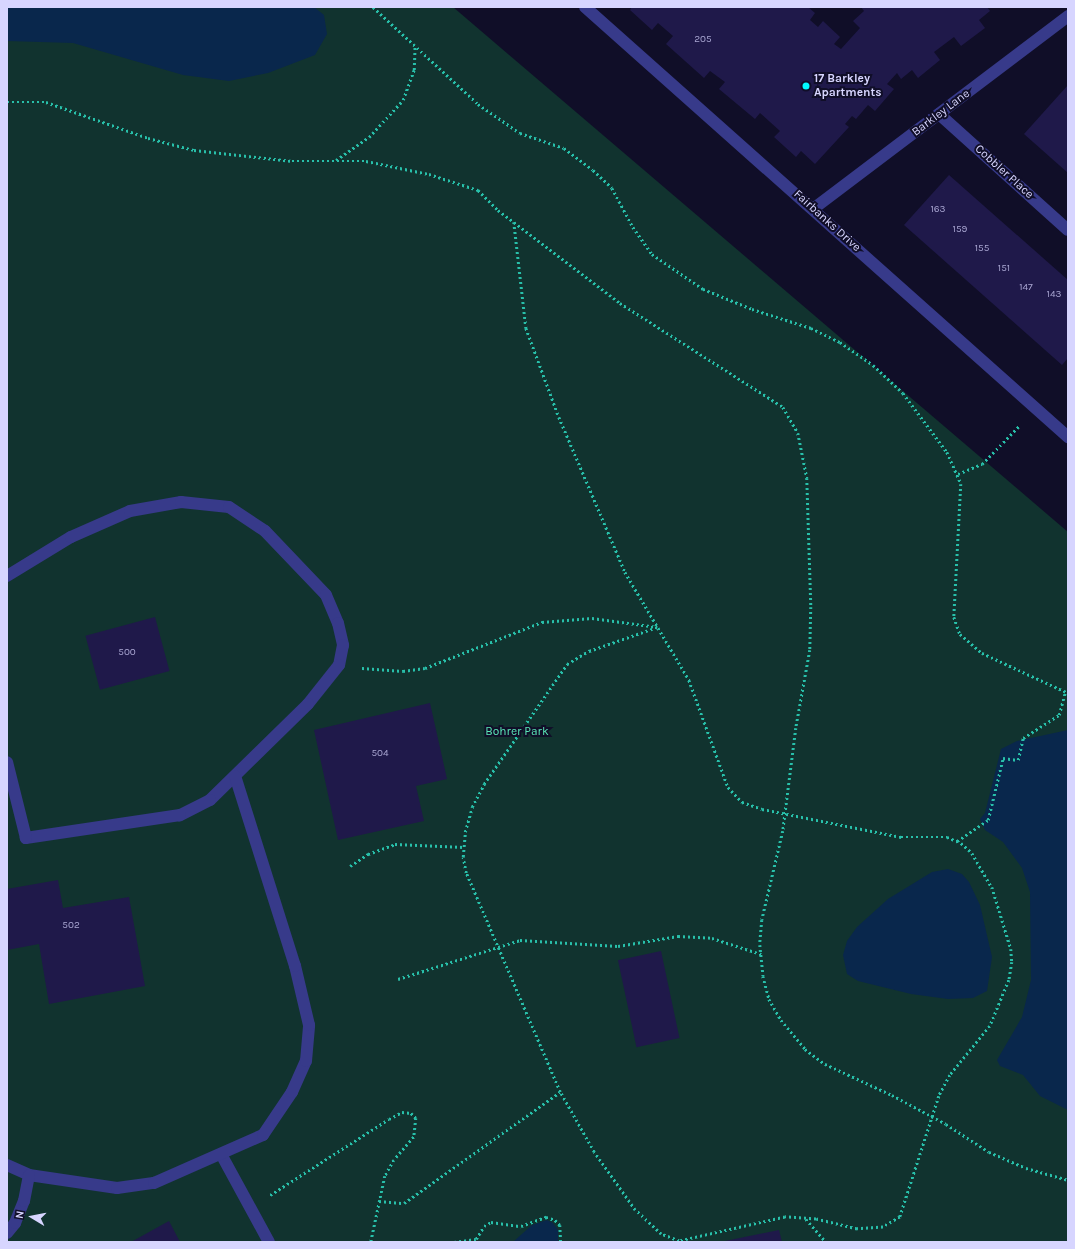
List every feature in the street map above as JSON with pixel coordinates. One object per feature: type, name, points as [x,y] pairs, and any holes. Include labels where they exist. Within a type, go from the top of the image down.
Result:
[{"type":"street","name":"Fairbanks Drive","points":[[585,7],[1068,436]]},
{"type":"street","name":"Barkley Lane","points":[[813,209],[1068,16]]},
{"type":"street","name":"Cobbler Place","points":[[939,114],[1068,230]]},
{"type":"street","points":[[7,576],[71,537],[130,511],[181,502],[229,507],[265,531],[326,595],[338,623],[343,645],[339,664],[308,704],[210,800],[180,815],[26,838],[7,762]]},
{"type":"street","points":[[7,1165],[29,1176],[117,1188],[154,1183],[263,1135],[292,1092],[306,1061],[309,1024],[295,966],[235,776]]},
{"type":"street","points":[[221,1154],[269,1242]]},
{"type":"street","points":[[7,1232],[15,1223],[24,1201],[29,1176]]},
{"type":"path","points":[[373,7],[478,104],[520,133],[564,148],[593,170],[612,188],[633,227],[652,254],[703,289],[752,309],[811,328],[840,342],[872,365],[903,393],[933,430],[958,474],[961,484],[954,617],[960,634],[982,653],[1066,693],[1060,715],[1023,738],[1018,760],[1003,758],[988,820],[956,841]]},
{"type":"path","points":[[336,161],[369,136],[403,100],[414,70],[415,45]]},
{"type":"path","points":[[7,102],[46,102],[148,138],[194,150],[244,157],[366,161],[430,174],[478,190],[514,222],[620,303],[783,407],[798,433],[807,478],[811,554],[810,650],[796,728],[785,813],[772,889],[762,920],[761,954],[769,999],[781,1020],[804,1049],[825,1064],[892,1095],[931,1116],[989,1152],[1026,1168],[1068,1180]]},
{"type":"path","points":[[514,222],[526,328],[559,417],[625,572],[689,680],[728,787],[742,802],[853,829],[901,837],[947,837],[956,841],[972,853],[992,887],[1011,949],[1012,962],[1009,980],[990,1026],[950,1075],[931,1116],[900,1217],[883,1227],[857,1229],[806,1219],[785,1217],[679,1241],[661,1234],[635,1210],[603,1165],[560,1092],[466,872],[464,847],[465,832],[472,807],[484,784],[567,664],[589,651],[657,627]]},
{"type":"path","points":[[958,474],[982,464],[1022,423]]},
{"type":"path","points":[[339,664],[382,670],[425,668],[542,622],[564,619],[592,618],[657,627]]},
{"type":"path","points":[[350,866],[373,851],[395,844],[464,847]]},
{"type":"path","points":[[398,979],[498,949],[520,940],[618,946],[678,936],[712,938],[761,954]]},
{"type":"path","points":[[379,1202],[404,1203],[560,1092]]},
{"type":"path","points":[[270,1195],[389,1119],[402,1112],[411,1112],[416,1118],[414,1137],[394,1160],[386,1176],[371,1242]]},
{"type":"path","points":[[454,1242],[476,1239],[484,1226],[491,1222],[521,1226],[546,1217],[556,1220],[560,1225],[561,1242]]},
{"type":"path","points":[[806,1219],[826,1242]]},
{"type":"green space","name":"Bohrer Park","points":[[7,7],[453,7],[1068,532],[1068,1242],[7,1242]]},
{"type":"water","points":[[7,7],[314,7],[324,15],[327,34],[315,55],[268,73],[229,81],[183,75],[73,43],[7,41]]},
{"type":"water","points":[[1068,730],[1068,1110],[1040,1096],[1023,1075],[1000,1066],[997,1060],[1022,1017],[1031,980],[1030,892],[1022,868],[1003,842],[985,830],[980,819],[985,813],[1001,749],[1017,741]]},
{"type":"water","points":[[948,869],[962,874],[969,882],[980,905],[992,957],[987,991],[973,998],[948,999],[911,994],[858,981],[847,974],[843,955],[847,941],[857,927],[888,899],[932,872]]},
{"type":"water","points":[[547,1220],[553,1223],[558,1230],[558,1242],[513,1242],[532,1225]]},
{"type":"building","name":"17 Barkley Apartments","points":[[632,7],[808,7],[815,13],[810,20],[818,27],[823,21],[840,37],[834,44],[841,49],[860,28],[853,21],[864,11],[861,7],[987,7],[990,11],[979,20],[985,28],[961,46],[954,37],[934,52],[940,60],[918,78],[912,70],[901,79],[897,73],[887,84],[894,89],[875,111],[868,105],[856,119],[852,116],[845,124],[849,127],[815,164],[801,151],[796,157],[774,137],[780,131],[760,113],[755,119],[719,89],[725,82],[710,71],[704,78],[666,44],[673,36],[658,23],[652,30],[630,10]]},
{"type":"building","points":[[1068,85],[1068,173],[1024,134]]},
{"type":"building","points":[[949,175],[1068,280],[1068,358],[1062,365],[904,225]]},
{"type":"building","points":[[155,617],[169,671],[100,690],[85,636]]},
{"type":"building","points":[[430,703],[447,779],[416,786],[424,821],[338,840],[314,730]]},
{"type":"building","points":[[58,880],[63,908],[129,897],[145,986],[49,1004],[39,944],[7,950],[7,889]]},
{"type":"building","points":[[661,951],[680,1038],[636,1047],[618,960]]},
{"type":"building","points":[[169,1221],[180,1242],[131,1242]]},
{"type":"building","points":[[779,1230],[782,1242],[725,1242],[725,1241]]},
{"type":"place","name":"17 Barkley Apartments","points":[[806,86]]}]
